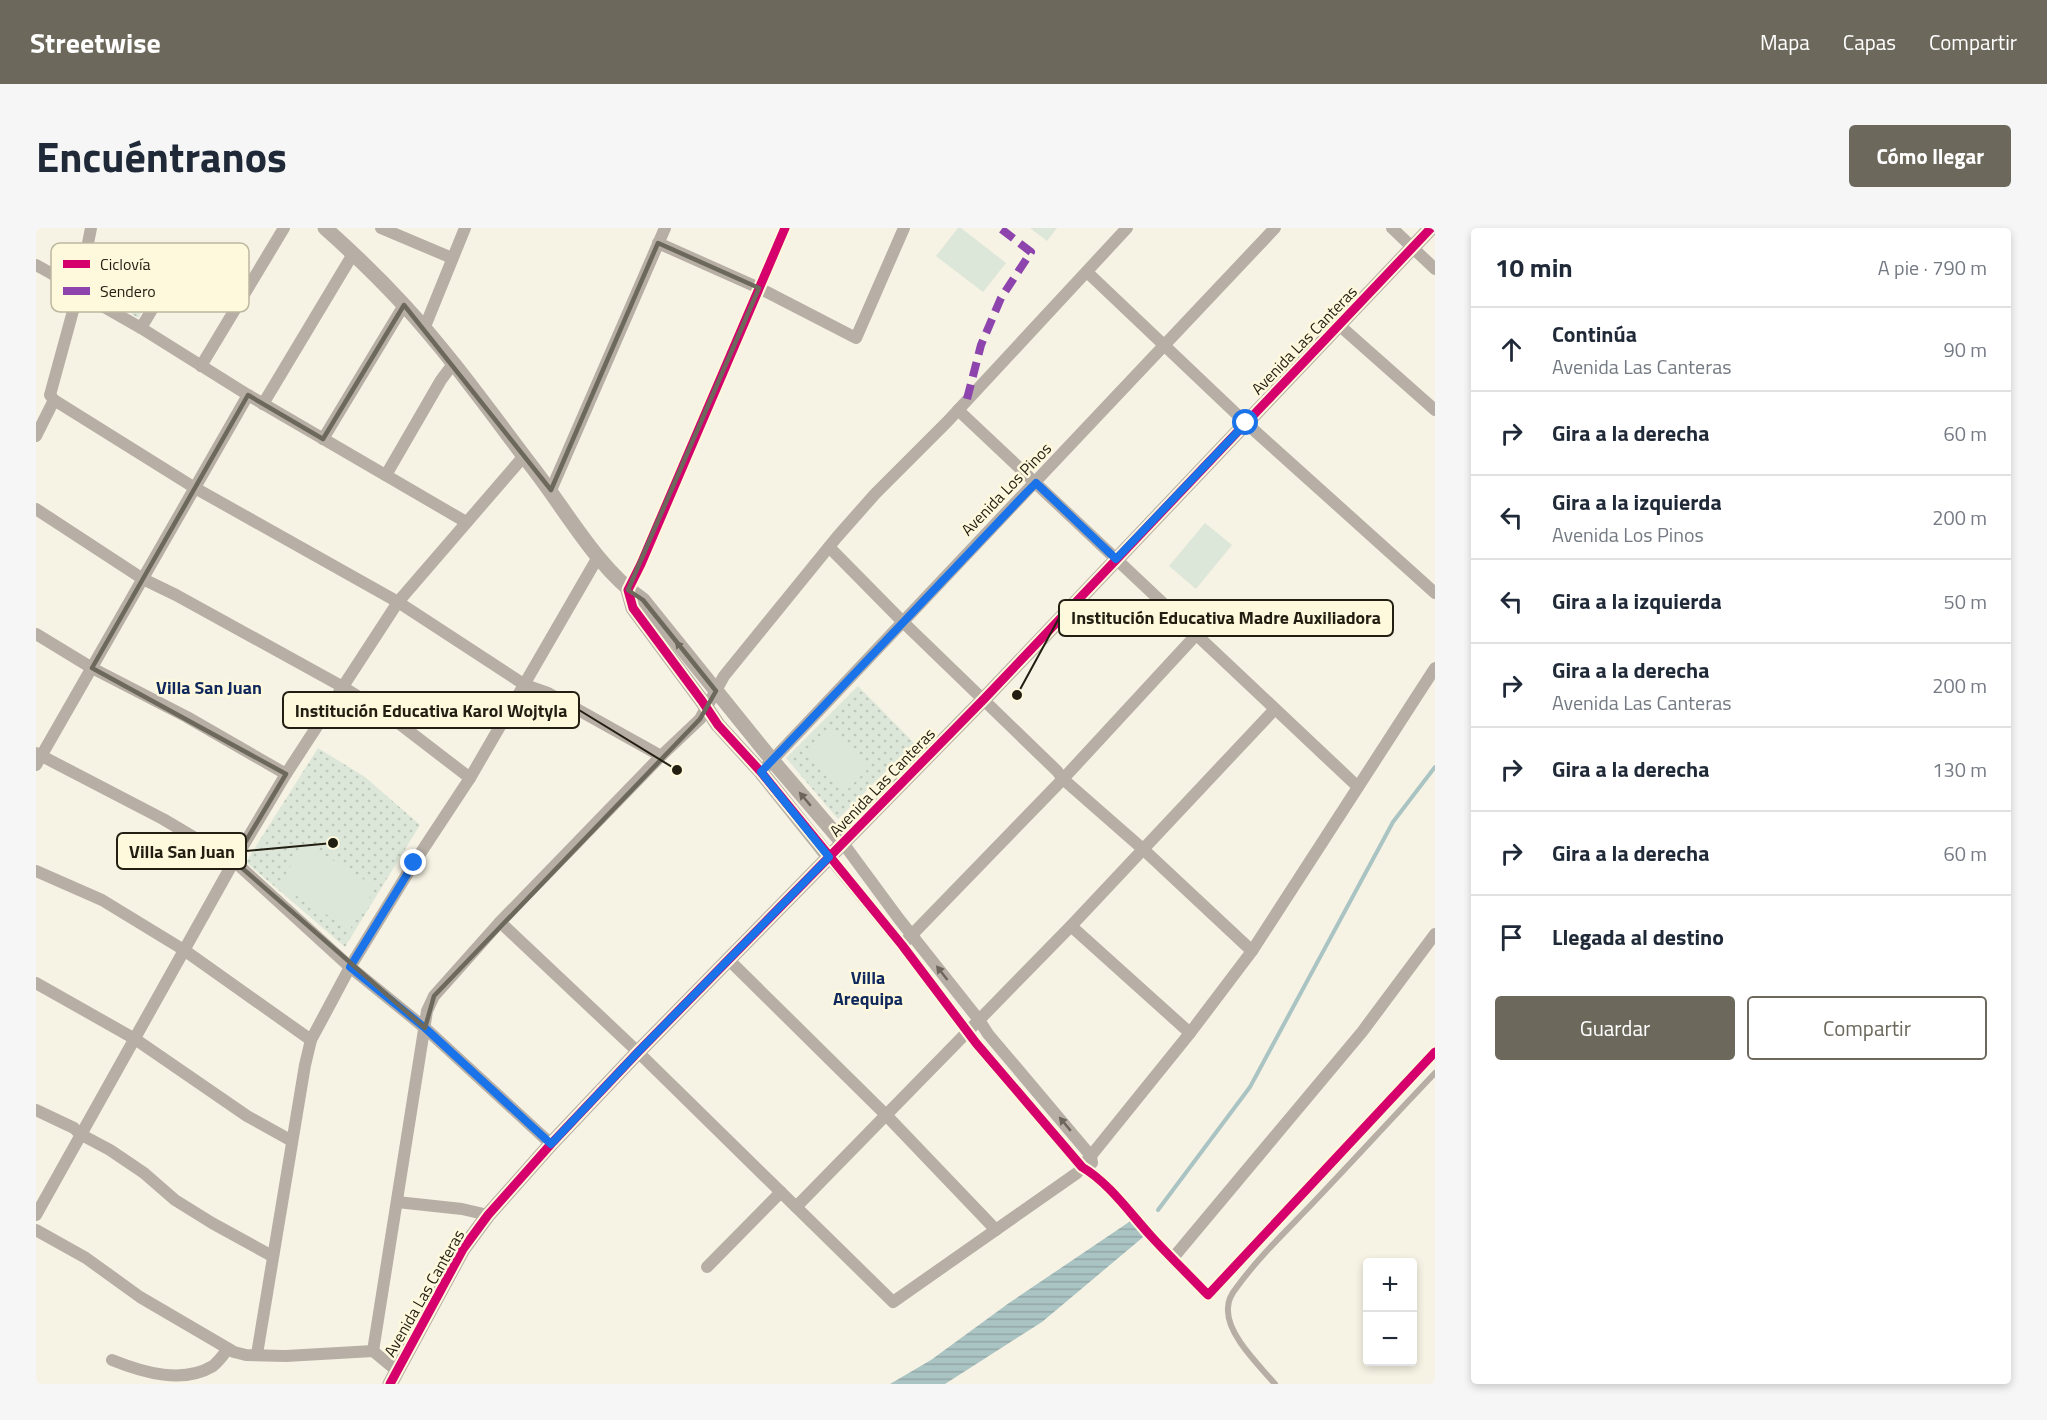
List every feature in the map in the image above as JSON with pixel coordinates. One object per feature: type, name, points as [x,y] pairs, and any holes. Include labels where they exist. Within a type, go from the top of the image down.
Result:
[{"type":"street","points":[[88,243],[91,228]]},
{"type":"street","points":[[249,287],[285,228]]},
{"type":"street","points":[[325,228],[404,305],[424,328],[551,490],[598,557],[627,590],[643,600],[772,760],[843,843],[988,1034],[1091,1156]]},
{"type":"street","points":[[381,228],[452,258]]},
{"type":"street","points":[[424,328],[465,228]]},
{"type":"street","points":[[551,490],[665,228]]},
{"type":"street","points":[[785,228],[641,564],[627,590],[633,608],[718,724],[761,772],[902,945],[976,1043],[1087,1170],[1124,1205],[1154,1240],[1208,1295],[1435,1052]]},
{"type":"street","points":[[658,243],[759,288],[856,338],[904,228]]},
{"type":"street","points":[[393,1377],[373,1351],[425,1028],[434,996],[500,922],[661,756],[700,719],[705,706],[724,676],[875,494],[1127,228]]},
{"type":"street","name":"Avenida Los Pinos","points":[[761,772],[1275,228]]},
{"type":"street","points":[[1392,228],[1435,269]]},
{"type":"street","name":"Avenida Las Canteras","points":[[393,1377],[464,1249],[488,1215],[551,1144],[638,1052],[984,699],[1431,228]]},
{"type":"street","points":[[263,404],[353,254]]},
{"type":"street","points":[[36,266],[51,274]]},
{"type":"street","points":[[1087,272],[1246,423],[1435,593]]},
{"type":"street","points":[[323,439],[404,305]]},
{"type":"street","points":[[73,312],[50,394],[54,400],[195,488],[398,602],[525,685],[548,693],[661,756]]},
{"type":"street","points":[[113,312],[263,404],[466,522]]},
{"type":"street","points":[[141,328],[151,312]]},
{"type":"street","points":[[201,366],[234,312]]},
{"type":"street","points":[[1340,325],[1435,410]]},
{"type":"street","points":[[386,475],[441,380],[453,364]]},
{"type":"street","points":[[248,395],[38,758],[163,819],[234,861],[350,967],[425,1028],[551,1144]]},
{"type":"street","points":[[36,436],[54,400]]},
{"type":"street","points":[[957,410],[1358,787]]},
{"type":"street","points":[[36,1215],[234,861],[286,774],[398,602],[524,456]]},
{"type":"street","points":[[36,508],[143,579],[343,687],[388,715],[470,777]]},
{"type":"street","points":[[829,547],[1063,779],[1144,850],[1252,951]]},
{"type":"street","points":[[257,1354],[304,1065],[311,1040],[350,967],[470,777],[598,557]]},
{"type":"street","points":[[36,634],[92,668],[187,717],[286,774]]},
{"type":"street","points":[[902,945],[1063,779],[1196,635]]},
{"type":"street","points":[[1087,1170],[1091,1156],[1190,1033],[1252,951],[1435,668]]},
{"type":"street","points":[[796,1207],[1071,926],[1274,710]]},
{"type":"street","points":[[36,871],[102,900],[184,950],[311,1040]]},
{"type":"street","points":[[500,922],[638,1052],[893,1302],[1077,1173],[1087,1170]]},
{"type":"street","points":[[1071,926],[1190,1033]]},
{"type":"street","points":[[1173,1258],[1362,1032],[1435,934]]},
{"type":"street","points":[[729,960],[886,1115],[996,1230]]},
{"type":"street","points":[[36,983],[135,1038],[247,1116],[292,1141]]},
{"type":"street","points":[[36,1110],[74,1128],[80,1134],[111,1150],[144,1173],[175,1200],[272,1256]]},
{"type":"street","points":[[707,1267],[781,1192]]},
{"type":"street","points":[[397,1202],[462,1209],[488,1215]]},
{"type":"street","points":[[36,1230],[86,1258],[140,1297],[228,1349],[246,1355],[286,1356],[373,1351]]},
{"type":"street","points":[[112,1360],[168,1381],[181,1381],[200,1376],[212,1368],[228,1349]]},
{"type":"lane","points":[[1275,1384],[1240,1342],[1232,1328],[1228,1308],[1230,1299],[1236,1288],[1280,1237],[1435,1073]]},
{"type":"highlighted area","points":[[658,243],[759,288],[628,590],[643,600],[716,691],[700,719],[434,996],[425,1028],[234,861],[286,774],[92,668],[248,395],[323,439],[404,305],[551,490]]},
{"type":"green space","points":[[958,228],[1006,263],[983,292],[936,256]]},
{"type":"green space","points":[[1030,228],[1057,228],[1047,241]]},
{"type":"green space","points":[[129,312],[142,312],[138,318]]},
{"type":"green space","points":[[1205,523],[1232,545],[1196,589],[1169,566]]},
{"type":"green space","points":[[858,686],[914,743],[838,819],[786,758]]},
{"type":"green space","points":[[827,729],[868,769],[845,792],[804,752]]},
{"type":"green space","points":[[318,748],[365,777],[420,825],[345,947],[246,862]]},
{"type":"green space","points":[[305,843],[376,887],[350,929],[279,885]]},
{"type":"water","points":[[1135,1218],[1148,1233],[1042,1322],[945,1384],[890,1384],[931,1360],[1009,1303]]},
{"type":"waterway","points":[[1158,1210],[1250,1087],[1393,822],[1435,767]]},
{"type":"marked path","points":[[967,399],[981,345],[1001,298],[1031,252],[1000,228]]},
{"type":"cycle path","points":[[785,228],[628,590],[633,608],[718,725],[761,772],[902,945],[976,1043],[1082,1167],[1110,1189],[1157,1243],[1208,1295],[1435,1052]]},
{"type":"cycle path","points":[[390,1384],[463,1249],[488,1215],[551,1144],[638,1052],[984,699],[1431,228]]},
{"type":"place","name":"Institución Educativa Madre Auxiliadora","points":[[1017,695]]},
{"type":"place","name":"Institución Educativa Karol Wojtyla","points":[[677,770]]},
{"type":"place","name":"Villa San Juan","points":[[333,843]]},
{"type":"district","name":"Villa San Juan","points":[[209,687]]},
{"type":"district","name":"Villa Arequipa","points":[[868,987]]},
{"type":"route","points":[[414,863],[350,967],[425,1028],[551,1144],[829,857],[761,772],[1026,493],[1036,483],[1116,559],[1246,423]]}]
